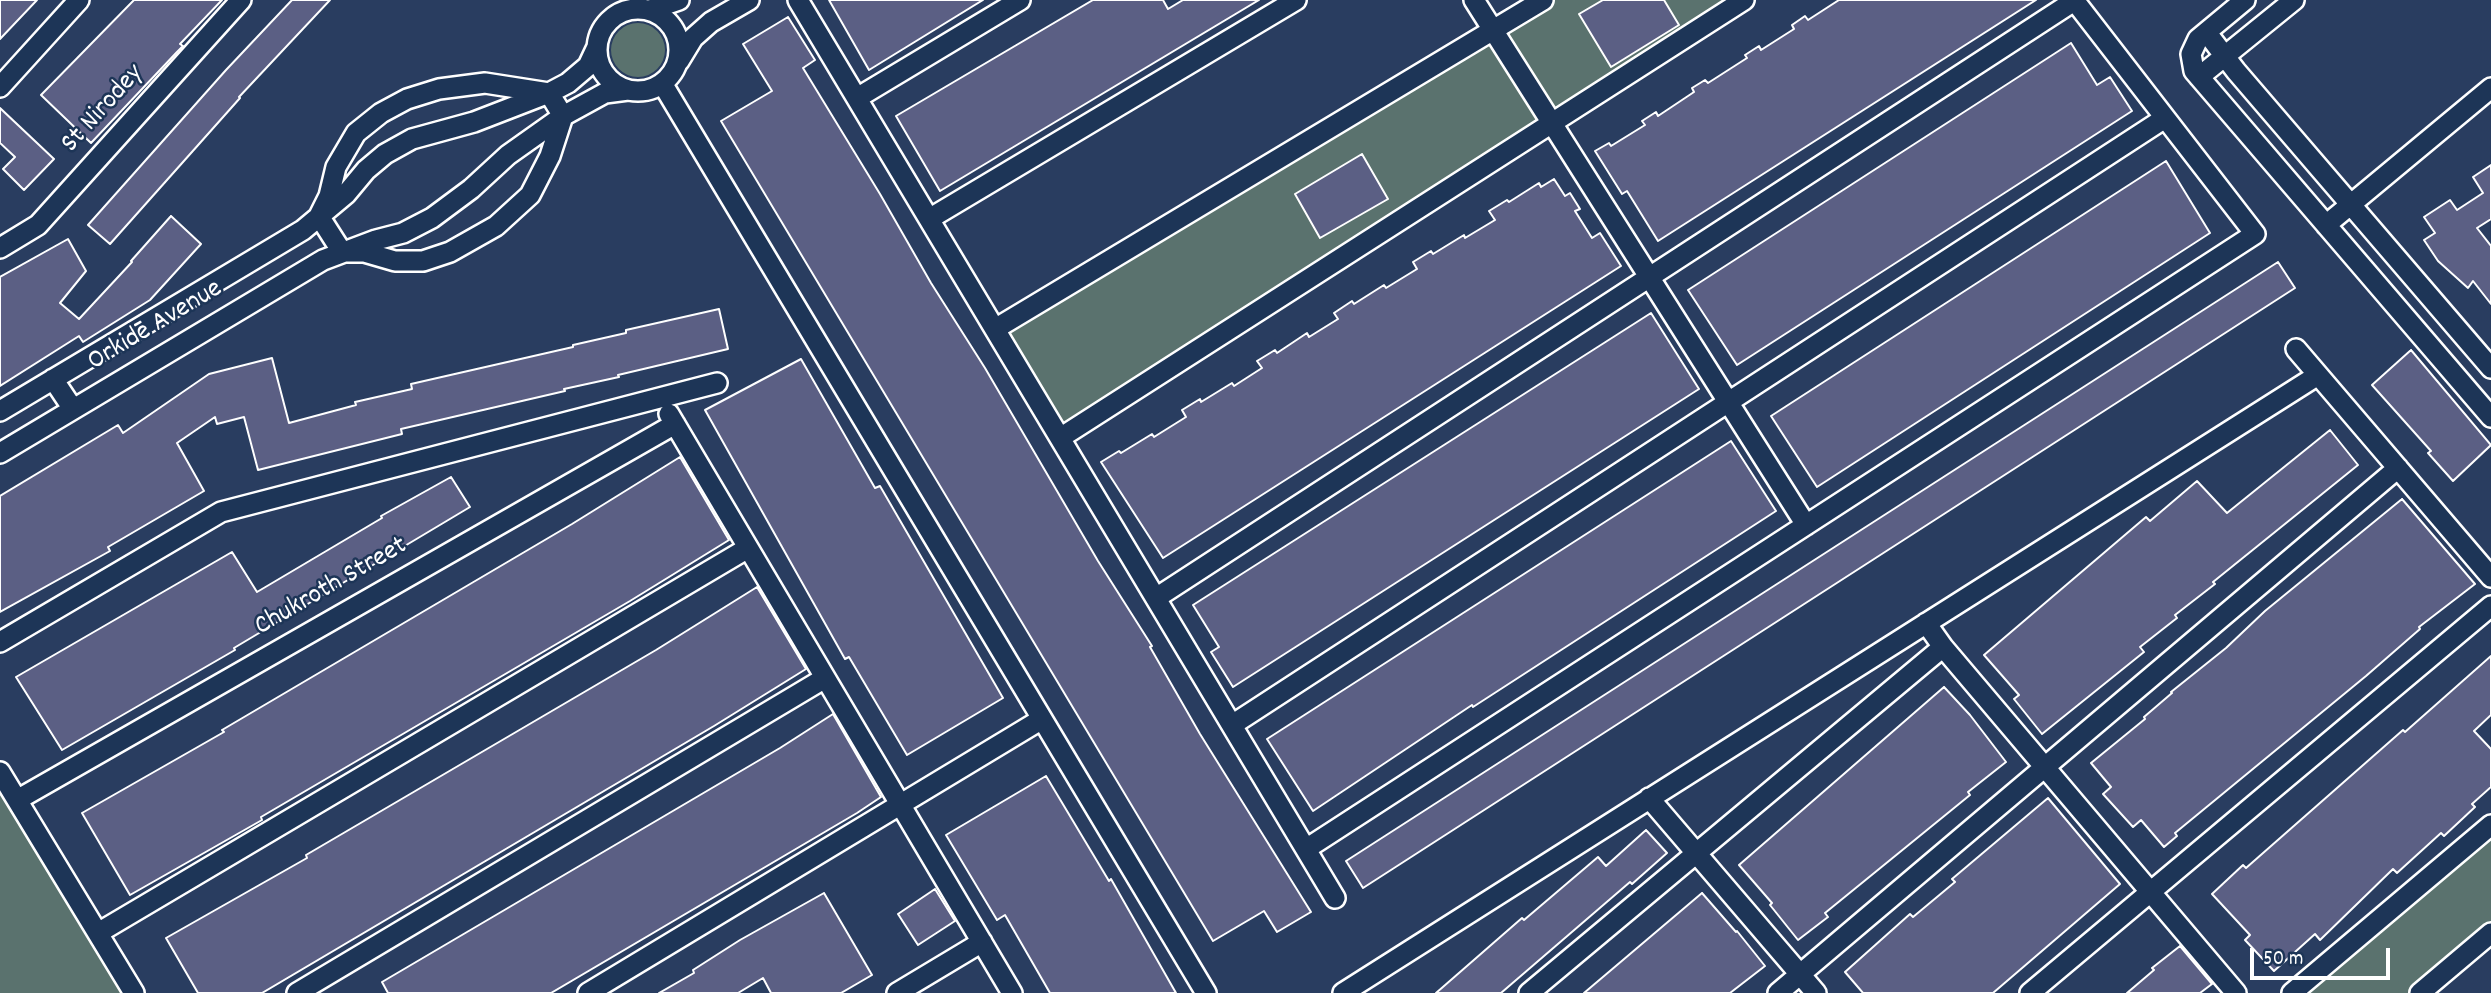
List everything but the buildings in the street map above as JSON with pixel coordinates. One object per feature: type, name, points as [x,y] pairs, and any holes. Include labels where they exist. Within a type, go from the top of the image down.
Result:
[{"type":"street","points":[[0,87],[79,0]]},
{"type":"street","name":"St Nirodey","points":[[0,248],[38,225],[241,0]]},
{"type":"street","points":[[679,0],[650,10],[612,7],[597,47],[597,58],[608,79],[628,90],[640,91],[662,83],[693,38],[711,22],[749,0]]},
{"type":"street","points":[[798,0],[1335,898]]},
{"type":"street","points":[[857,98],[1020,0]]},
{"type":"street","points":[[929,219],[1296,0]]},
{"type":"street","points":[[1474,0],[1806,525]]},
{"type":"street","points":[[995,329],[1543,0]]},
{"type":"street","points":[[1060,438],[1744,0]]},
{"type":"street","points":[[2245,0],[2198,39],[2191,54],[2194,71],[2491,417]]},
{"type":"street","points":[[2199,77],[2294,0]]},
{"type":"street","points":[[1156,598],[2074,1],[2255,234],[1306,849]]},
{"type":"street","points":[[650,10],[667,21],[674,30],[678,41],[676,64]]},
{"type":"street","points":[[2207,33],[2350,204],[2489,363],[2462,383]]},
{"type":"street","name":"Orkidē Avenue","points":[[0,411],[303,230],[346,194],[366,170],[385,154],[412,139],[474,122],[549,93],[568,83],[588,66],[597,47]]},
{"type":"street","points":[[485,83],[549,93],[563,116],[550,156],[530,195],[496,226],[450,252],[424,261],[395,261],[364,253],[342,252],[319,216],[329,196],[336,167],[356,133],[381,113],[407,99],[439,89],[485,83]]},
{"type":"street","points":[[662,83],[1206,993]]},
{"type":"street","points":[[2326,225],[2491,88]]},
{"type":"street","name":"Orkidē Avenue","points":[[0,453],[323,260],[403,233],[432,218],[471,189],[508,155],[563,116],[605,93],[628,90]]},
{"type":"street","points":[[1232,725],[2165,118]]},
{"type":"street","points":[[2296,349],[2491,577]]},
{"type":"street","points":[[1343,993],[2318,375]]},
{"type":"street","points":[[54,379],[73,409]]},
{"type":"street","points":[[0,642],[220,512],[717,383]]},
{"type":"street","points":[[659,398],[1012,993]]},
{"type":"street","name":"Chukroth Street","points":[[18,800],[675,424]]},
{"type":"street","points":[[1778,993],[2398,468]]},
{"type":"street","points":[[97,933],[748,548]]},
{"type":"street","points":[[2030,993],[2491,606]]},
{"type":"street","points":[[1926,622],[1943,647],[2236,993]]},
{"type":"street","points":[[1529,993],[1943,647]]},
{"type":"street","points":[[297,993],[825,678]]},
{"type":"street","points":[[588,993],[1042,719]]},
{"type":"street","points":[[0,772],[134,993]]},
{"type":"street","points":[[1649,798],[1816,993]]},
{"type":"street","points":[[2292,993],[2491,825]]},
{"type":"street","points":[[2420,993],[2491,933]]},
{"type":"street","points":[[897,993],[982,942]]},
{"type":"green space","points":[[1543,0],[1744,0],[1060,438],[995,329]]},
{"type":"green space","points":[[638,23],[657,31],[665,50],[657,69],[638,77],[619,69],[611,50],[619,31]]},
{"type":"green space","points":[[0,772],[134,993],[0,993]]},
{"type":"green space","points":[[2491,825],[2491,933],[2420,993],[2292,993]]}]
